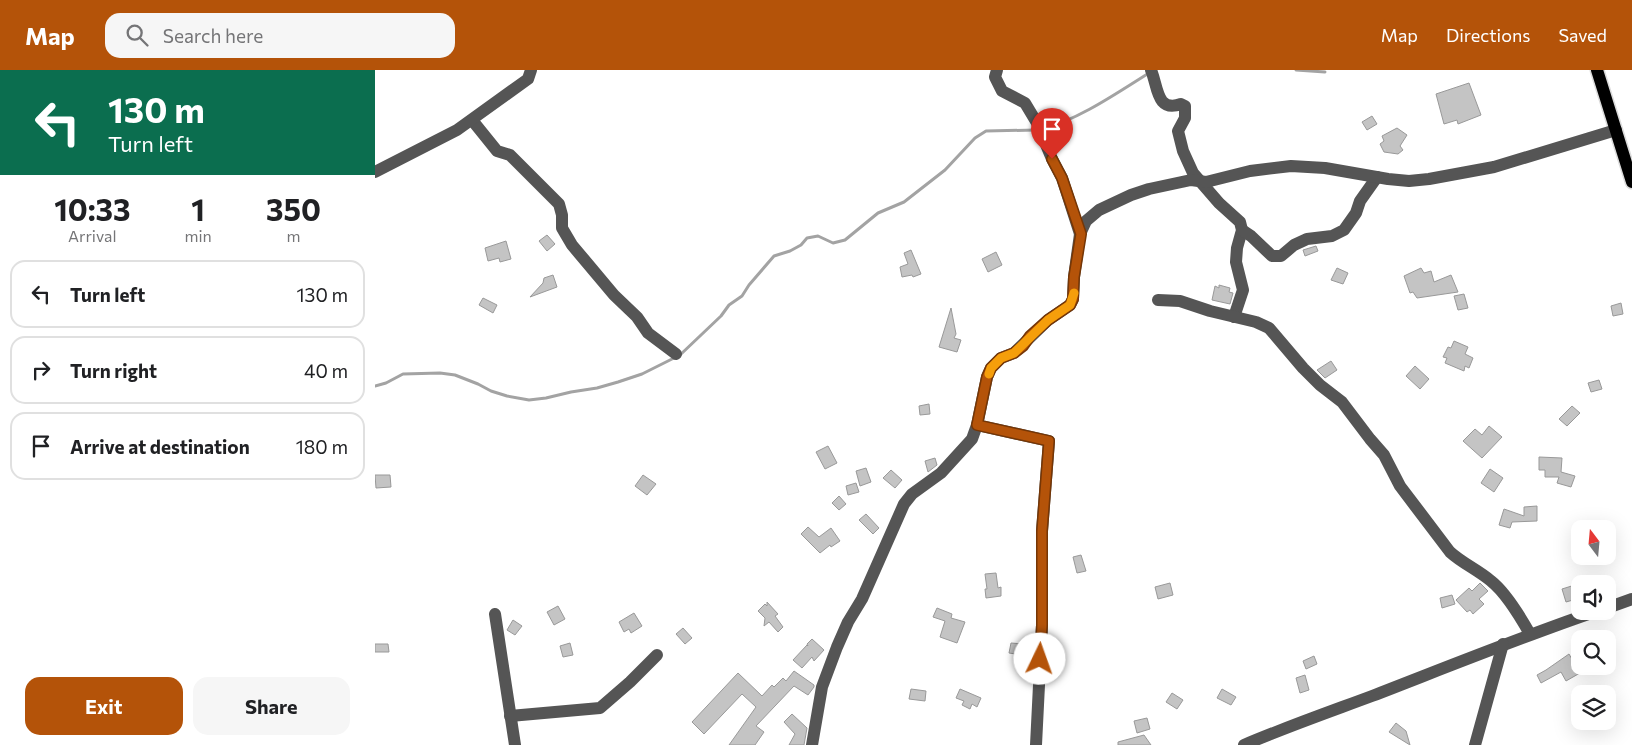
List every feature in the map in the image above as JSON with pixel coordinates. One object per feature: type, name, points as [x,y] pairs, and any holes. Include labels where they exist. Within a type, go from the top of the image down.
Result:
[{"type":"main road","points":[[1597,70],[1632,182]]},
{"type":"street","points":[[375,172],[457,130],[528,79],[531,70]]},
{"type":"street","points":[[997,70],[995,77],[1003,90],[1025,103],[1037,123],[1062,178],[1081,234]]},
{"type":"street","points":[[1151,70],[1163,102],[1171,107],[1181,104],[1185,106],[1185,118],[1178,131],[1188,162],[1199,181],[1240,222],[1242,230],[1237,248],[1236,262],[1243,290],[1234,316]]},
{"type":"street","points":[[472,120],[497,151],[510,155],[559,204],[562,228],[572,245],[614,295],[637,316],[648,333],[676,354]]},
{"type":"street","points":[[812,745],[822,687],[837,647],[848,622],[862,599],[904,504],[912,494],[941,473],[972,439],[977,425],[987,377],[991,368],[1001,358],[1014,353],[1048,320],[1070,305],[1074,292],[1074,277],[1081,234],[1086,222],[1095,213],[1131,195],[1149,189],[1161,188],[1191,180],[1206,182],[1251,171],[1291,166],[1325,168],[1409,181],[1494,167],[1616,130]]},
{"type":"street","points":[[1242,230],[1251,236],[1271,256],[1281,256],[1294,245],[1307,239],[1332,236],[1344,230],[1356,213],[1360,201],[1371,183],[1377,177]]},
{"type":"street","points":[[1158,300],[1180,301],[1209,311],[1256,322],[1269,328],[1303,368],[1341,402],[1384,455],[1400,486],[1450,552],[1493,583],[1521,617],[1530,634]]},
{"type":"street","points":[[977,425],[1049,441],[1042,531],[1042,625],[1035,745]]},
{"type":"street","points":[[1616,605],[1632,599]]},
{"type":"street","points":[[495,614],[515,745]]},
{"type":"street","points":[[1244,745],[1503,644],[1571,620]]},
{"type":"street","points":[[1475,745],[1503,644]]},
{"type":"street","points":[[510,716],[600,708],[657,655]]},
{"type":"building","points":[[1469,83],[1481,115],[1458,124],[1457,120],[1444,124],[1436,94]]},
{"type":"building","points":[[1372,116],[1377,124],[1367,130],[1362,122]]},
{"type":"building","points":[[1397,128],[1407,135],[1400,146],[1403,150],[1398,154],[1384,152],[1380,144],[1384,141],[1382,136]]},
{"type":"building","points":[[547,235],[555,244],[547,251],[539,241]]},
{"type":"building","points":[[506,241],[511,259],[500,262],[499,258],[488,261],[485,248]]},
{"type":"building","points":[[1316,246],[1318,251],[1305,256],[1303,250]]},
{"type":"building","points":[[911,250],[921,274],[913,277],[912,275],[902,277],[900,267],[908,264],[904,253]]},
{"type":"building","points":[[996,252],[1002,265],[988,272],[982,259]]},
{"type":"building","points":[[1337,268],[1348,273],[1343,284],[1331,280]]},
{"type":"building","points":[[1421,268],[1424,273],[1431,271],[1434,282],[1451,275],[1458,292],[1417,298],[1413,292],[1410,293],[1404,276]]},
{"type":"building","points":[[553,275],[557,287],[530,297],[543,283],[544,278]]},
{"type":"building","points":[[1219,285],[1230,288],[1229,292],[1233,293],[1230,304],[1212,300],[1215,286],[1219,288]]},
{"type":"building","points":[[1464,294],[1468,308],[1458,310],[1454,296]]},
{"type":"building","points":[[483,298],[497,305],[493,313],[479,305]]},
{"type":"building","points":[[1621,303],[1623,314],[1613,316],[1611,306]]},
{"type":"building","points":[[951,308],[956,334],[954,338],[961,340],[957,352],[939,347]]},
{"type":"building","points":[[1454,341],[1468,347],[1465,354],[1473,358],[1469,368],[1465,366],[1464,371],[1445,363],[1447,358],[1443,357],[1448,347],[1451,348]]},
{"type":"building","points":[[1331,361],[1337,370],[1325,378],[1317,370]]},
{"type":"building","points":[[1415,366],[1429,379],[1420,389],[1406,376]]},
{"type":"building","points":[[1599,380],[1602,389],[1591,392],[1588,383]]},
{"type":"building","points":[[929,404],[930,414],[920,415],[919,406]]},
{"type":"building","points":[[1572,406],[1580,413],[1567,426],[1559,419]]},
{"type":"building","points":[[1489,426],[1502,437],[1482,458],[1463,441],[1475,429],[1482,435]]},
{"type":"building","points":[[828,446],[837,463],[825,469],[816,452]]},
{"type":"building","points":[[1539,457],[1562,458],[1561,472],[1575,476],[1571,487],[1557,483],[1559,477],[1545,477],[1545,470],[1539,470]]},
{"type":"building","points":[[935,458],[937,465],[928,472],[925,461]]},
{"type":"building","points":[[866,468],[871,482],[860,486],[856,471]]},
{"type":"building","points":[[1490,469],[1503,478],[1494,492],[1481,483]]},
{"type":"building","points":[[891,470],[902,480],[895,488],[883,478]]},
{"type":"building","points":[[375,475],[390,475],[391,487],[376,488]]},
{"type":"building","points":[[643,475],[656,484],[647,495],[635,486]]},
{"type":"building","points":[[856,483],[859,492],[848,495],[846,486]]},
{"type":"building","points":[[839,496],[846,504],[839,510],[832,503]]},
{"type":"building","points":[[1537,506],[1537,521],[1512,522],[1510,528],[1499,525],[1504,509],[1524,516],[1524,507]]},
{"type":"building","points":[[866,514],[879,528],[873,534],[859,520]]},
{"type":"building","points":[[808,527],[819,537],[831,528],[840,541],[831,547],[830,545],[820,553],[801,534]]},
{"type":"building","points":[[1081,555],[1086,571],[1077,573],[1073,557]]},
{"type":"building","points":[[996,573],[998,588],[1001,587],[1001,596],[986,598],[985,574]]},
{"type":"building","points":[[1170,583],[1173,595],[1158,599],[1155,587]]},
{"type":"building","points":[[1480,583],[1488,591],[1479,599],[1484,604],[1473,614],[1470,610],[1467,612],[1456,600],[1469,588],[1472,591]]},
{"type":"building","points":[[1571,586],[1571,601],[1566,602],[1562,589]]},
{"type":"building","points":[[1452,595],[1455,604],[1442,608],[1440,598]]},
{"type":"building","points":[[767,602],[778,614],[775,616],[783,627],[778,632],[769,622],[764,626],[765,618],[758,611],[765,604],[767,606]]},
{"type":"building","points":[[558,606],[565,619],[554,625],[547,612]]},
{"type":"building","points":[[937,608],[952,614],[951,618],[965,622],[957,643],[940,637],[945,621],[933,617]]},
{"type":"building","points":[[634,613],[642,626],[631,633],[629,629],[624,632],[619,622]]},
{"type":"building","points":[[513,620],[522,626],[515,635],[507,630]]},
{"type":"building","points":[[683,628],[692,638],[685,644],[676,634]]},
{"type":"building","points":[[812,639],[824,650],[814,661],[812,657],[802,668],[793,660],[808,646],[807,644]]},
{"type":"building","points":[[570,643],[573,655],[563,657],[560,646]]},
{"type":"building","points":[[1011,643],[1023,644],[1022,655],[1009,653]]},
{"type":"building","points":[[375,644],[388,644],[389,652],[375,652]]},
{"type":"building","points":[[1569,654],[1571,657],[1571,675],[1576,675],[1566,681],[1561,672],[1541,683],[1537,675]]},
{"type":"building","points":[[1314,656],[1317,664],[1306,669],[1303,661]]},
{"type":"building","points":[[794,671],[814,685],[814,687],[808,695],[794,686],[756,726],[764,732],[755,745],[729,745],[756,707],[742,694],[704,734],[692,722],[738,673],[762,696],[772,685],[774,687],[783,678],[786,681]]},
{"type":"building","points":[[1305,675],[1309,690],[1300,693],[1296,678]]},
{"type":"building","points":[[911,689],[926,691],[925,701],[909,699]]},
{"type":"building","points":[[960,689],[981,698],[977,707],[972,704],[970,709],[962,705],[964,701],[956,698]]},
{"type":"building","points":[[1222,689],[1236,697],[1231,705],[1217,698]]},
{"type":"building","points":[[1172,693],[1183,700],[1177,709],[1166,702]]},
{"type":"building","points":[[792,714],[807,728],[804,745],[789,745],[795,734],[784,722]]},
{"type":"building","points":[[1147,718],[1150,729],[1137,733],[1134,721]]},
{"type":"building","points":[[1396,723],[1406,731],[1410,745],[1389,732]]},
{"type":"building","points":[[1144,735],[1151,745],[1118,745],[1118,742]]},
{"type":"waterway","points":[[1296,70],[1325,72]]},
{"type":"waterway","points":[[1042,129],[1083,113],[1149,73]]},
{"type":"waterway","points":[[680,355],[721,316],[729,305],[742,296],[774,256],[790,251],[801,245],[807,238],[818,236],[833,243],[845,240],[878,213],[904,202],[945,170],[975,138],[986,131],[1036,130]]},
{"type":"waterway","points":[[375,386],[386,383],[403,374],[440,373],[455,375],[507,396],[529,400],[597,388],[618,382],[642,374],[674,358]]},
{"type":"slow traffic","points":[[989,374],[991,368],[1001,358],[1014,353],[1048,320],[1070,305],[1074,293]]},
{"type":"route","points":[[1040,659],[1042,531],[1049,441],[977,425],[987,377],[991,368],[1001,358],[1014,353],[1023,346],[1030,336],[1048,320],[1070,305],[1073,299],[1078,243],[1081,234],[1073,216],[1062,178],[1052,159]]}]
